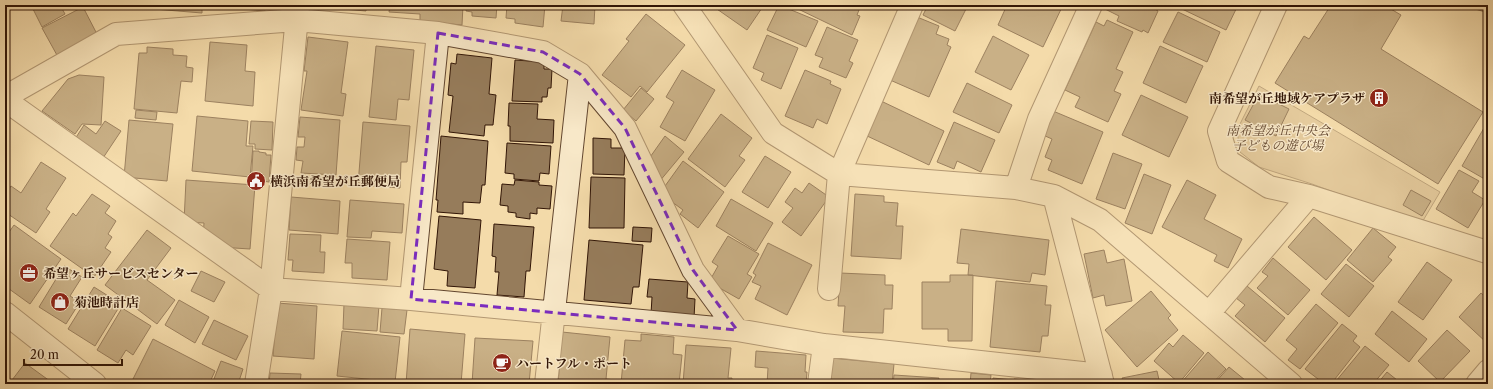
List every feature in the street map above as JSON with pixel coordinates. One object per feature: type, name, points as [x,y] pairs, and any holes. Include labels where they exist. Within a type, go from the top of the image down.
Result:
[{"type":"street","points":[[684,5],[773,133],[838,174],[1016,188],[1054,196],[1100,220],[1291,384]]},
{"type":"street","points":[[829,289],[838,174],[912,5]]},
{"type":"street","points":[[1016,188],[1039,119],[1091,5]]},
{"type":"street","points":[[1276,5],[1219,131],[1228,161],[1269,187],[1309,196],[1487,252],[1488,251]]},
{"type":"street","points":[[256,384],[271,289],[297,13]]},
{"type":"street","points":[[5,97],[116,34],[297,13],[438,33],[543,52],[580,74],[625,128],[692,270],[737,330]]},
{"type":"street","points":[[411,299],[438,33]]},
{"type":"street","points":[[546,384],[580,74]]},
{"type":"street","points":[[5,100],[271,289],[411,299],[737,330],[824,345],[1102,380],[1054,196]]},
{"type":"street","points":[[1209,313],[1309,196]]},
{"type":"street","points":[[5,313],[95,384]]},
{"type":"street","points":[[819,384],[824,345]]},
{"type":"street","points":[[1477,384],[1488,371]]},
{"type":"highlighted area","points":[[438,33],[543,52],[580,74],[625,128],[693,270],[737,330],[411,299]]},
{"type":"green space","name":"南希望が丘中央会 子どもの遊び場","points":[[1259,86],[1440,192],[1421,224],[1312,184],[1259,167],[1240,152],[1237,130]]},
{"type":"building","points":[[31,5],[60,5],[65,14],[42,27]]},
{"type":"building","points":[[155,5],[202,5],[202,13],[154,9]]},
{"type":"building","points":[[265,5],[265,11],[211,6]]},
{"type":"building","points":[[320,5],[366,5],[366,11],[320,7]]},
{"type":"building","points":[[390,5],[463,5],[462,25],[420,21],[420,14],[389,12]]},
{"type":"building","points":[[467,5],[497,5],[496,18],[472,16],[472,12],[466,11]]},
{"type":"building","points":[[507,5],[545,5],[543,27],[515,23],[515,19],[506,18]]},
{"type":"building","points":[[563,5],[595,5],[594,24],[561,21]]},
{"type":"building","points":[[716,5],[764,5],[747,30],[714,7]]},
{"type":"building","points":[[779,5],[818,21],[806,47],[767,30]]},
{"type":"building","points":[[797,5],[861,5],[857,15],[860,16],[852,35],[796,8]]},
{"type":"building","points":[[928,5],[968,5],[955,31],[923,15]]},
{"type":"building","points":[[1007,5],[1063,5],[1043,47],[998,25]]},
{"type":"building","points":[[1105,5],[1155,5],[1153,8],[1158,11],[1148,33],[1143,30],[1142,32],[1117,21],[1119,16],[1103,8]]},
{"type":"building","points":[[1183,5],[1238,5],[1226,30],[1182,9]]},
{"type":"building","name":"南希望が丘地域ケアプラザ","points":[[1331,5],[1384,5],[1401,15],[1381,49],[1483,112],[1438,184],[1275,83],[1304,36],[1309,39]]},
{"type":"building","points":[[1470,5],[1488,5],[1488,13],[1469,7]]},
{"type":"building","points":[[83,7],[98,36],[58,57],[42,28]]},
{"type":"building","points":[[1178,12],[1220,32],[1207,62],[1163,42]]},
{"type":"building","points":[[646,14],[685,45],[647,92],[640,86],[631,97],[602,75],[629,41],[626,39]]},
{"type":"building","points":[[917,17],[939,26],[936,34],[949,39],[947,45],[951,47],[929,97],[890,80]]},
{"type":"building","points":[[1107,20],[1133,32],[1116,69],[1123,72],[1114,91],[1121,94],[1108,122],[1075,107],[1080,97],[1065,90],[1096,22],[1104,26]]},
{"type":"building","points":[[827,27],[858,40],[849,61],[853,63],[846,78],[819,67],[823,58],[815,55]]},
{"type":"building","points":[[767,35],[798,48],[781,89],[761,80],[764,73],[753,68]]},
{"type":"building","points":[[993,36],[1029,55],[1011,90],[975,72]]},
{"type":"building","points":[[308,37],[348,42],[341,93],[346,94],[343,116],[301,110],[307,71],[304,71]]},
{"type":"building","points":[[210,42],[247,45],[245,71],[255,72],[253,106],[205,101]]},
{"type":"building","points":[[376,46],[414,50],[409,100],[398,99],[396,120],[369,117]]},
{"type":"building","points":[[1160,46],[1203,66],[1186,103],[1143,83]]},
{"type":"building","points":[[147,47],[173,49],[173,55],[187,56],[186,67],[193,68],[192,82],[181,81],[177,113],[134,109],[139,53],[147,53]]},
{"type":"building","points":[[457,54],[492,58],[489,94],[496,95],[493,125],[485,125],[484,136],[449,132],[453,96],[448,95],[451,63],[456,64]]},
{"type":"building","points":[[515,60],[544,62],[544,69],[552,69],[551,88],[548,88],[547,97],[542,97],[542,102],[512,101]]},
{"type":"building","points":[[682,70],[715,90],[685,141],[660,127],[674,102],[666,97]]},
{"type":"building","points":[[805,70],[831,81],[830,84],[841,89],[827,124],[817,119],[813,128],[785,116]]},
{"type":"building","points":[[79,75],[104,77],[101,125],[82,124],[75,134],[42,111],[68,79]]},
{"type":"building","points":[[967,83],[1012,105],[999,133],[953,112]]},
{"type":"building","points":[[641,88],[654,99],[636,121],[623,110]]},
{"type":"building","points":[[1259,94],[1289,109],[1276,136],[1245,120]]},
{"type":"building","points":[[1141,95],[1188,117],[1169,157],[1122,135]]},
{"type":"building","points":[[881,101],[944,131],[929,165],[865,135]]},
{"type":"building","points":[[509,103],[538,104],[537,119],[554,120],[553,143],[510,141],[510,126],[508,126]]},
{"type":"building","points":[[136,110],[157,112],[156,120],[135,118]]},
{"type":"building","points":[[1053,111],[1103,132],[1082,184],[1048,170],[1052,160],[1045,157],[1052,139],[1043,135]]},
{"type":"building","points":[[721,114],[752,138],[739,156],[745,160],[725,187],[688,159]]},
{"type":"building","points":[[197,116],[248,121],[246,146],[253,146],[250,177],[192,171]]},
{"type":"building","points":[[300,117],[340,120],[336,175],[301,173],[303,161],[296,160],[297,147],[304,147],[305,137],[298,137]]},
{"type":"building","points":[[129,120],[173,124],[167,181],[124,177]]},
{"type":"building","points":[[105,121],[121,131],[103,158],[75,139],[84,125],[96,134]]},
{"type":"building","points":[[251,121],[273,122],[272,150],[255,149],[255,144],[249,144]]},
{"type":"building","points":[[1488,121],[1488,181],[1462,166]]},
{"type":"building","points":[[363,122],[410,126],[407,162],[401,162],[400,188],[358,185]]},
{"type":"building","points":[[954,122],[995,140],[981,172],[957,161],[954,169],[937,162]]},
{"type":"building","points":[[441,136],[488,141],[485,185],[482,185],[480,203],[463,202],[463,214],[437,212],[438,200],[436,200]]},
{"type":"building","points":[[665,136],[684,152],[659,182],[648,160]]},
{"type":"building","points":[[593,138],[611,139],[611,148],[625,148],[624,175],[593,174]]},
{"type":"building","points":[[507,143],[551,146],[549,174],[540,173],[539,181],[514,179],[514,174],[505,173]]},
{"type":"building","points":[[253,151],[259,151],[266,153],[266,155],[271,155],[269,182],[262,181],[262,185],[251,184]]},
{"type":"building","points":[[1113,153],[1142,164],[1125,209],[1096,199]]},
{"type":"building","points":[[765,156],[791,172],[768,208],[742,192]]},
{"type":"building","points":[[683,161],[724,192],[698,228],[680,214],[683,210],[660,193]]},
{"type":"building","points":[[41,162],[66,178],[46,209],[50,212],[36,233],[5,212],[5,195],[11,186],[21,193]]},
{"type":"building","points":[[1459,170],[1479,181],[1472,192],[1485,200],[1468,228],[1436,209]]},
{"type":"building","points":[[1144,174],[1171,185],[1152,234],[1125,223]]},
{"type":"building","points":[[591,177],[625,178],[624,228],[589,228]]},
{"type":"building","points":[[186,180],[255,185],[250,249],[219,247],[219,238],[203,237],[204,223],[184,222]]},
{"type":"building","points":[[515,180],[539,182],[539,185],[552,186],[550,209],[537,208],[537,214],[530,213],[530,219],[516,217],[516,213],[508,212],[508,206],[500,205],[502,184],[514,185]]},
{"type":"building","points":[[1187,180],[1216,195],[1204,219],[1242,239],[1228,268],[1214,261],[1217,255],[1162,227]]},
{"type":"building","points":[[809,183],[829,197],[801,236],[782,222],[793,208],[785,202],[795,188],[802,193]]},
{"type":"building","points":[[1411,190],[1431,201],[1422,216],[1403,205]]},
{"type":"building","points":[[92,194],[110,206],[105,213],[116,221],[108,234],[112,237],[105,248],[111,252],[94,277],[50,246],[73,213],[76,216]]},
{"type":"building","points":[[855,194],[884,196],[884,202],[898,203],[896,226],[903,226],[901,259],[851,256]]},
{"type":"building","points":[[291,197],[340,201],[338,234],[289,230]]},
{"type":"building","points":[[731,199],[773,223],[756,251],[716,226]]},
{"type":"building","points":[[350,200],[404,204],[402,233],[372,231],[371,238],[347,237]]},
{"type":"building","points":[[439,216],[481,220],[475,288],[447,286],[448,271],[434,269]]},
{"type":"building","points":[[1314,217],[1352,250],[1326,280],[1288,247]]},
{"type":"building","points":[[494,224],[534,227],[530,271],[526,271],[524,297],[497,295],[499,272],[495,272],[496,257],[492,256]]},
{"type":"building","points":[[14,225],[61,259],[30,304],[5,286],[5,238]]},
{"type":"building","points":[[633,227],[652,228],[651,242],[632,241]]},
{"type":"building","points":[[1373,228],[1396,247],[1388,257],[1392,260],[1373,282],[1347,260]]},
{"type":"building","points":[[961,229],[1049,240],[1045,275],[1032,273],[1030,282],[968,275],[969,264],[957,263]]},
{"type":"building","points":[[147,230],[171,248],[147,280],[175,300],[157,324],[105,285]]},
{"type":"building","points":[[290,234],[321,235],[320,252],[325,252],[324,273],[292,271],[293,260],[288,260]]},
{"type":"building","points":[[728,236],[759,254],[747,274],[752,277],[739,299],[709,282],[718,266],[712,262]]},
{"type":"building","points":[[347,239],[390,242],[387,280],[352,278],[352,263],[345,263]]},
{"type":"building","points":[[589,240],[643,245],[639,287],[633,287],[631,304],[584,300]]},
{"type":"building","points":[[768,243],[812,265],[787,315],[755,299],[761,286],[752,282],[756,275],[753,273]]},
{"type":"building","points":[[1104,250],[1107,263],[1124,259],[1132,301],[1106,306],[1104,295],[1093,298],[1084,254]]},
{"type":"building","points":[[1273,258],[1310,290],[1288,315],[1257,288],[1268,276],[1262,272]]},
{"type":"building","points":[[1427,262],[1452,280],[1423,320],[1398,302]]},
{"type":"building","points":[[1346,264],[1374,286],[1349,317],[1321,294]]},
{"type":"building","points":[[64,266],[82,277],[70,296],[80,302],[66,324],[39,307]]},
{"type":"building","points":[[201,271],[225,282],[214,302],[191,291]]},
{"type":"building","points":[[840,273],[885,275],[885,285],[893,285],[892,309],[884,309],[883,333],[843,332],[845,306],[838,306]]},
{"type":"building","points":[[950,275],[973,275],[972,341],[948,341],[948,329],[922,329],[922,282],[950,282]]},
{"type":"building","points":[[649,279],[688,282],[687,298],[695,299],[694,318],[651,314],[652,297],[647,297]]},
{"type":"building","points":[[996,281],[1047,286],[1045,305],[1051,305],[1048,336],[1042,336],[1040,352],[990,347]]},
{"type":"building","points":[[1247,286],[1285,318],[1265,342],[1235,316],[1245,305],[1236,298]]},
{"type":"building","points":[[94,287],[121,304],[95,346],[68,329]]},
{"type":"building","points":[[1151,291],[1171,315],[1168,318],[1178,330],[1137,367],[1105,330]]},
{"type":"building","points":[[1481,293],[1488,299],[1487,343],[1459,317]]},
{"type":"building","points":[[179,300],[209,317],[195,343],[165,325]]},
{"type":"building","points":[[277,303],[317,306],[314,359],[273,356]]},
{"type":"building","points":[[344,304],[379,305],[377,331],[343,329]]},
{"type":"building","points":[[1316,304],[1338,323],[1300,369],[1288,360],[1297,349],[1286,340]]},
{"type":"building","points":[[122,308],[151,326],[133,355],[126,350],[118,363],[97,350]]},
{"type":"building","points":[[382,308],[407,310],[404,334],[380,332]]},
{"type":"building","points":[[1392,311],[1427,339],[1409,362],[1375,334]]},
{"type":"building","points":[[214,320],[248,336],[236,360],[202,344]]},
{"type":"building","points":[[1342,324],[1357,336],[1353,341],[1360,347],[1331,384],[1317,384],[1318,379],[1305,369]]},
{"type":"building","points":[[410,329],[465,334],[461,384],[406,384]]},
{"type":"building","points":[[1447,330],[1470,351],[1440,382],[1418,361]]},
{"type":"building","points":[[342,331],[400,337],[395,382],[337,376]]},
{"type":"building","points":[[562,332],[610,337],[606,379],[616,380],[616,384],[558,384]]},
{"type":"building","points":[[641,334],[674,337],[673,354],[682,355],[679,384],[621,384],[625,340],[641,341]]},
{"type":"building","points":[[1183,335],[1204,353],[1179,383],[1154,361],[1169,343],[1173,347]]},
{"type":"building","name":"ハートフル・ポート","points":[[475,338],[533,341],[529,384],[472,384]]},
{"type":"building","points":[[153,339],[215,371],[209,384],[137,384],[132,381]]},
{"type":"building","points":[[686,345],[731,348],[728,378],[732,378],[731,384],[683,384]]},
{"type":"building","points":[[1365,346],[1389,365],[1373,384],[1339,384],[1336,381]]},
{"type":"building","points":[[756,351],[806,355],[806,384],[767,384],[768,368],[755,367]]},
{"type":"building","points":[[1208,352],[1226,369],[1212,384],[1180,384]]},
{"type":"building","points":[[831,358],[894,364],[892,384],[829,384]]},
{"type":"building","points":[[221,361],[243,369],[238,384],[212,384]]},
{"type":"building","points":[[25,363],[54,384],[9,384]]},
{"type":"building","points":[[1229,367],[1245,380],[1241,384],[1214,384]]},
{"type":"building","points":[[1157,371],[1160,384],[1124,384],[1122,378]]},
{"type":"building","points":[[1387,372],[1402,384],[1377,384]]},
{"type":"building","points":[[270,373],[301,374],[300,384],[269,384]]},
{"type":"building","points":[[971,373],[991,375],[990,384],[970,384]]},
{"type":"building","points":[[894,375],[939,378],[938,384],[893,384]]},
{"type":"building","points":[[993,378],[1013,380],[1013,384],[993,384]]},
{"type":"building","points":[[1014,379],[1034,381],[1033,384],[1014,384]]},
{"type":"building","points":[[345,380],[379,384],[344,384]]},
{"type":"building","points":[[309,381],[341,383],[341,384],[308,384]]},
{"type":"place","name":"南希望が丘地域ケアプラザ","points":[[1379,98]]},
{"type":"place","name":"横浜南希望が丘郵便局","points":[[256,181]]},
{"type":"place","name":"希望ヶ丘サービスセンター","points":[[29,273]]},
{"type":"place","name":"菊池時計店","points":[[60,302]]},
{"type":"place","name":"ハートフル・ポート","points":[[502,363]]}]
